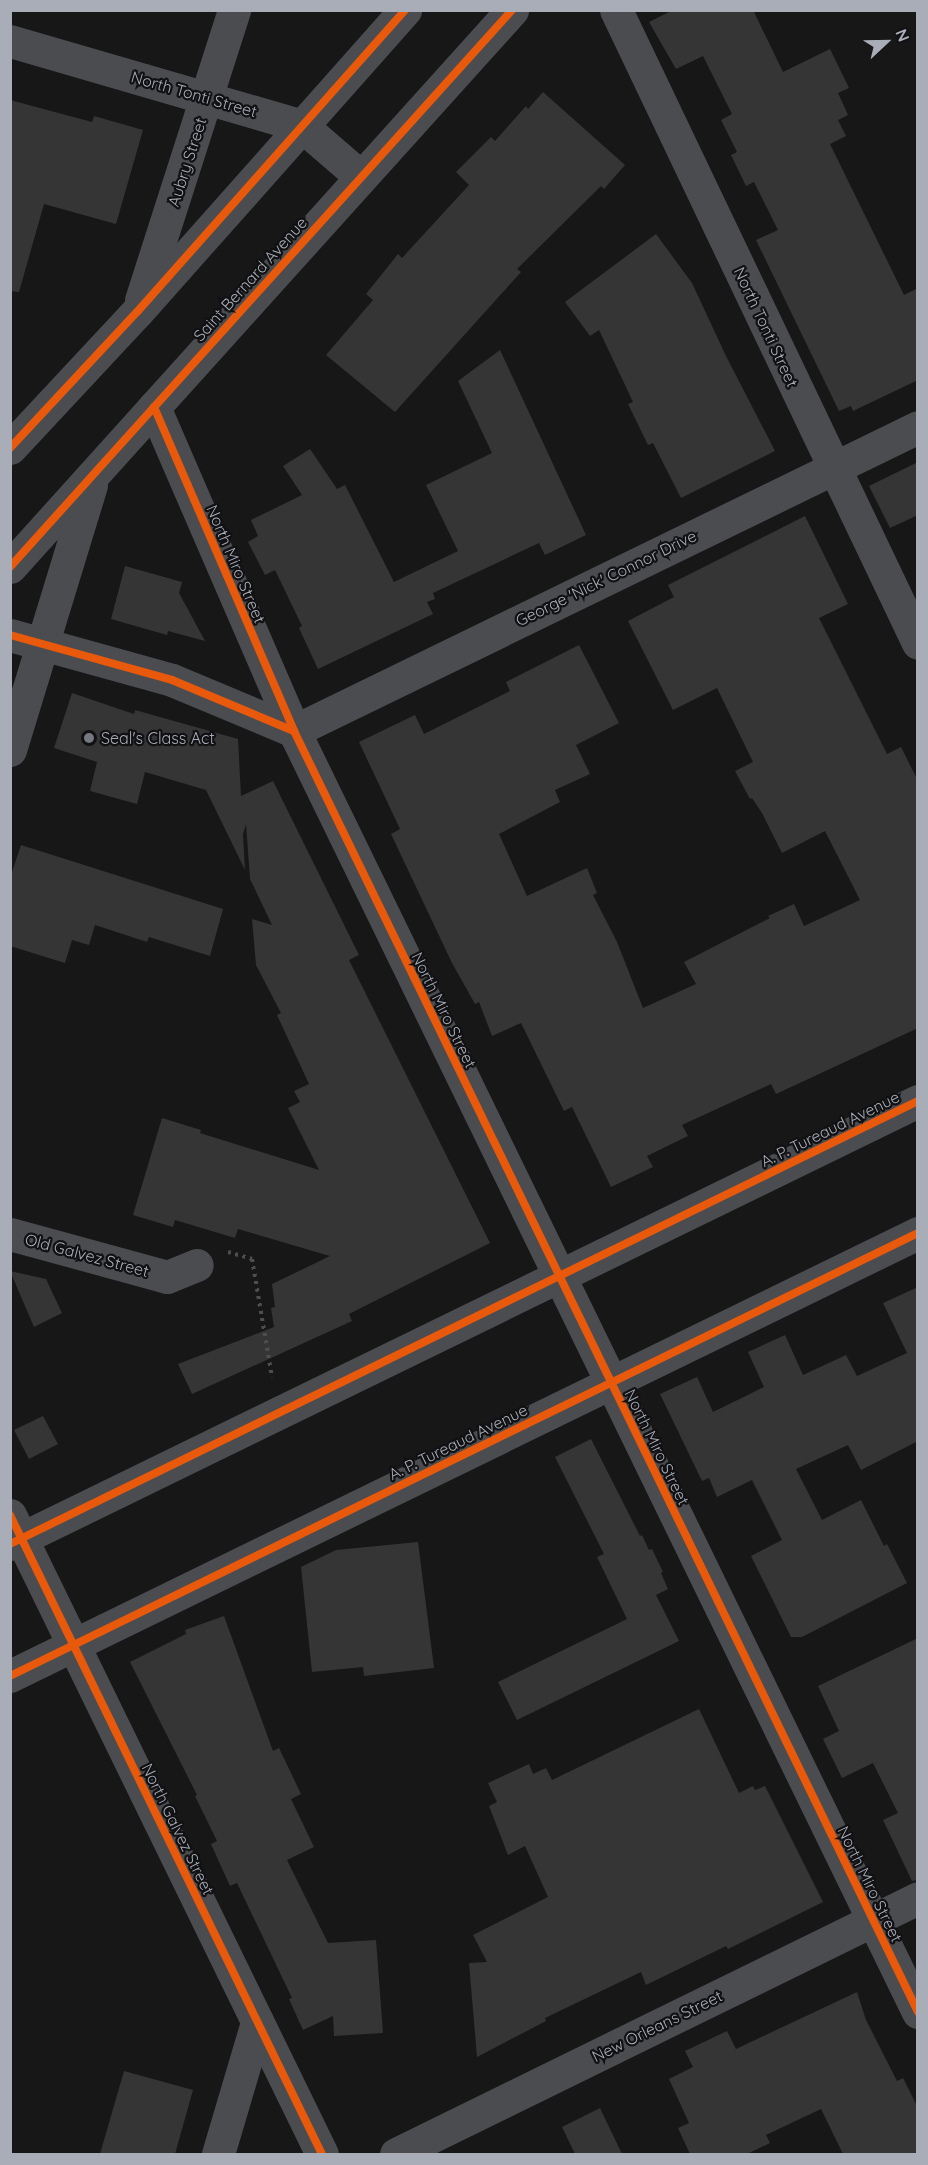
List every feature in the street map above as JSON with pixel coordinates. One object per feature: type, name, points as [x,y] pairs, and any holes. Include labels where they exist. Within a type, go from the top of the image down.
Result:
[{"type":"street","name":"Aubry Street","points":[[137,312],[208,97],[234,10]]},
{"type":"street","points":[[10,448],[137,312],[405,10]]},
{"type":"street","name":"Saint Bernard Avenue","points":[[10,567],[512,10]]},
{"type":"street","name":"North Tonti Street","points":[[616,10],[918,643]]},
{"type":"street","name":"North Tonti Street","points":[[10,41],[302,126],[361,177]]},
{"type":"street","name":"North Miro Street","points":[[154,407],[294,731],[918,2012]]},
{"type":"street","name":"George 'Nick' Connor Drive","points":[[294,731],[918,427]]},
{"type":"street","points":[[10,750],[94,474]]},
{"type":"street","points":[[10,635],[172,680],[294,731]]},
{"type":"street","name":"A. P. Tureaud Avenue","points":[[14,1532],[278,1413],[918,1101]]},
{"type":"street","name":"A. P. Tureaud Avenue","points":[[10,1676],[918,1233]]},
{"type":"street","name":"Old Galvez Street","points":[[10,1234],[167,1277],[196,1264]]},
{"type":"street","name":"North Galvez Street","points":[[14,1532],[74,1644],[322,2154]]},
{"type":"street","name":"New Orleans Street","points":[[396,2154],[918,1898]]},
{"type":"street","points":[[218,2154],[257,2022]]},
{"type":"path","points":[[196,1264],[222,1250],[252,1258],[278,1413]]},
{"type":"building","points":[[673,10],[753,10],[783,72],[830,49],[849,88],[838,93],[848,115],[838,120],[846,136],[830,144],[904,295],[918,288],[918,380],[853,411],[851,406],[839,411],[756,240],[778,230],[754,182],[746,186],[731,155],[737,152],[721,120],[732,114],[703,56],[676,69],[649,22]]},
{"type":"building","points":[[543,92],[625,165],[604,189],[601,186],[517,269],[521,272],[395,412],[326,355],[373,300],[366,294],[398,254],[402,258],[469,185],[456,172],[491,137],[495,141],[526,106],[528,109]]},
{"type":"building","points":[[10,100],[92,122],[94,116],[143,130],[116,224],[44,204],[19,292],[10,291]]},
{"type":"building","points":[[656,234],[692,283],[726,356],[775,451],[681,498],[653,443],[648,445],[628,404],[633,402],[599,330],[590,336],[565,302]]},
{"type":"building","points":[[500,350],[586,535],[545,555],[539,543],[433,593],[435,599],[427,602],[433,614],[318,669],[299,628],[302,626],[275,570],[265,575],[248,542],[258,536],[251,520],[302,495],[283,466],[310,449],[337,489],[345,485],[394,582],[458,551],[426,485],[492,453],[458,381]]},
{"type":"building","points":[[918,462],[918,515],[890,528],[869,486]]},
{"type":"building","points":[[805,516],[848,604],[819,618],[887,754],[901,747],[918,781],[918,1028],[776,1094],[771,1084],[682,1125],[688,1136],[647,1156],[653,1167],[611,1187],[572,1107],[564,1111],[521,1023],[492,1036],[479,1002],[475,1004],[452,963],[391,834],[400,829],[359,742],[415,715],[424,734],[510,691],[506,682],[579,645],[619,723],[576,745],[590,774],[555,790],[560,802],[499,834],[527,896],[587,868],[597,893],[593,895],[617,942],[643,1008],[696,984],[684,962],[770,918],[768,916],[794,904],[804,926],[860,900],[825,831],[782,853],[762,813],[752,798],[750,799],[735,771],[753,762],[717,688],[673,710],[628,621],[674,597],[668,585]]},
{"type":"building","points":[[125,566],[182,582],[179,593],[205,641],[168,631],[167,635],[111,619]]},
{"type":"building","points":[[72,693],[134,714],[135,710],[238,739],[241,796],[273,781],[359,955],[349,960],[490,1243],[349,1314],[352,1321],[192,1394],[178,1364],[274,1327],[271,1308],[275,1307],[272,1284],[330,1256],[238,1229],[235,1238],[175,1220],[173,1227],[133,1215],[162,1118],[201,1130],[200,1133],[319,1170],[288,1108],[300,1102],[294,1091],[309,1084],[277,1015],[281,1013],[256,965],[252,919],[272,925],[250,879],[246,824],[243,834],[245,870],[206,790],[145,772],[137,804],[90,791],[97,762],[54,748]]},
{"type":"building","points":[[21,845],[223,909],[210,956],[149,937],[147,942],[95,925],[89,945],[72,940],[65,963],[10,946],[10,878]]},
{"type":"building","points":[[10,1271],[46,1279],[62,1313],[34,1327]]},
{"type":"building","points":[[918,1287],[918,1441],[861,1470],[848,1445],[796,1469],[822,1520],[861,1500],[884,1546],[887,1544],[907,1583],[802,1637],[791,1637],[751,1556],[782,1540],[752,1480],[717,1497],[709,1478],[702,1481],[660,1394],[697,1377],[713,1412],[764,1387],[748,1352],[785,1335],[803,1375],[846,1355],[857,1376],[907,1353],[883,1303]]},
{"type":"building","points":[[43,1416],[58,1444],[29,1459],[14,1430]]},
{"type":"building","points":[[591,1439],[640,1536],[642,1535],[649,1550],[652,1549],[663,1572],[661,1573],[668,1589],[656,1595],[679,1641],[517,1720],[498,1682],[627,1619],[597,1557],[604,1554],[555,1457]]},
{"type":"building","points":[[418,1542],[434,1668],[364,1676],[363,1667],[312,1672],[301,1567],[336,1550]]},
{"type":"building","points":[[224,1616],[273,1751],[279,1748],[301,1794],[291,1799],[314,1847],[287,1860],[328,1943],[376,1940],[383,2033],[334,2036],[333,2016],[303,2030],[289,1999],[292,1998],[237,1883],[230,1886],[211,1844],[217,1841],[195,1796],[197,1795],[130,1662],[186,1634],[185,1630]]},
{"type":"building","points":[[918,1638],[918,1880],[912,1881],[883,1820],[898,1813],[873,1763],[842,1778],[823,1739],[839,1731],[818,1686]]},
{"type":"building","points":[[699,1709],[739,1793],[753,1786],[755,1790],[765,1786],[823,1902],[728,1949],[726,1946],[646,1985],[641,1972],[545,2018],[546,2021],[477,2057],[469,1963],[487,1962],[473,1935],[548,1897],[525,1846],[508,1855],[489,1806],[497,1802],[488,1783],[529,1764],[533,1774],[546,1768],[552,1780]]},
{"type":"building","points":[[857,1992],[866,2020],[897,2081],[903,2078],[918,2108],[918,2154],[843,2154],[821,2109],[766,2135],[770,2143],[747,2154],[690,2154],[678,2128],[689,2123],[669,2079],[693,2067],[685,2051],[727,2031],[736,2049]]},
{"type":"building","points":[[124,2071],[193,2090],[175,2154],[100,2154]]},
{"type":"building","points":[[600,2108],[622,2154],[575,2154],[562,2127]]},
{"type":"cycle path","points":[[10,448],[137,312],[405,10]]},
{"type":"cycle path","points":[[10,567],[512,10]]},
{"type":"cycle path","points":[[154,407],[294,731]]},
{"type":"cycle path","points":[[10,635],[172,680],[294,731],[918,2012]]},
{"type":"cycle path","points":[[10,1544],[918,1101]]},
{"type":"cycle path","points":[[10,1676],[918,1233]]},
{"type":"cycle path","points":[[10,1515],[322,2154]]},
{"type":"place","name":"Seal's Class Act","points":[[89,738]]}]
